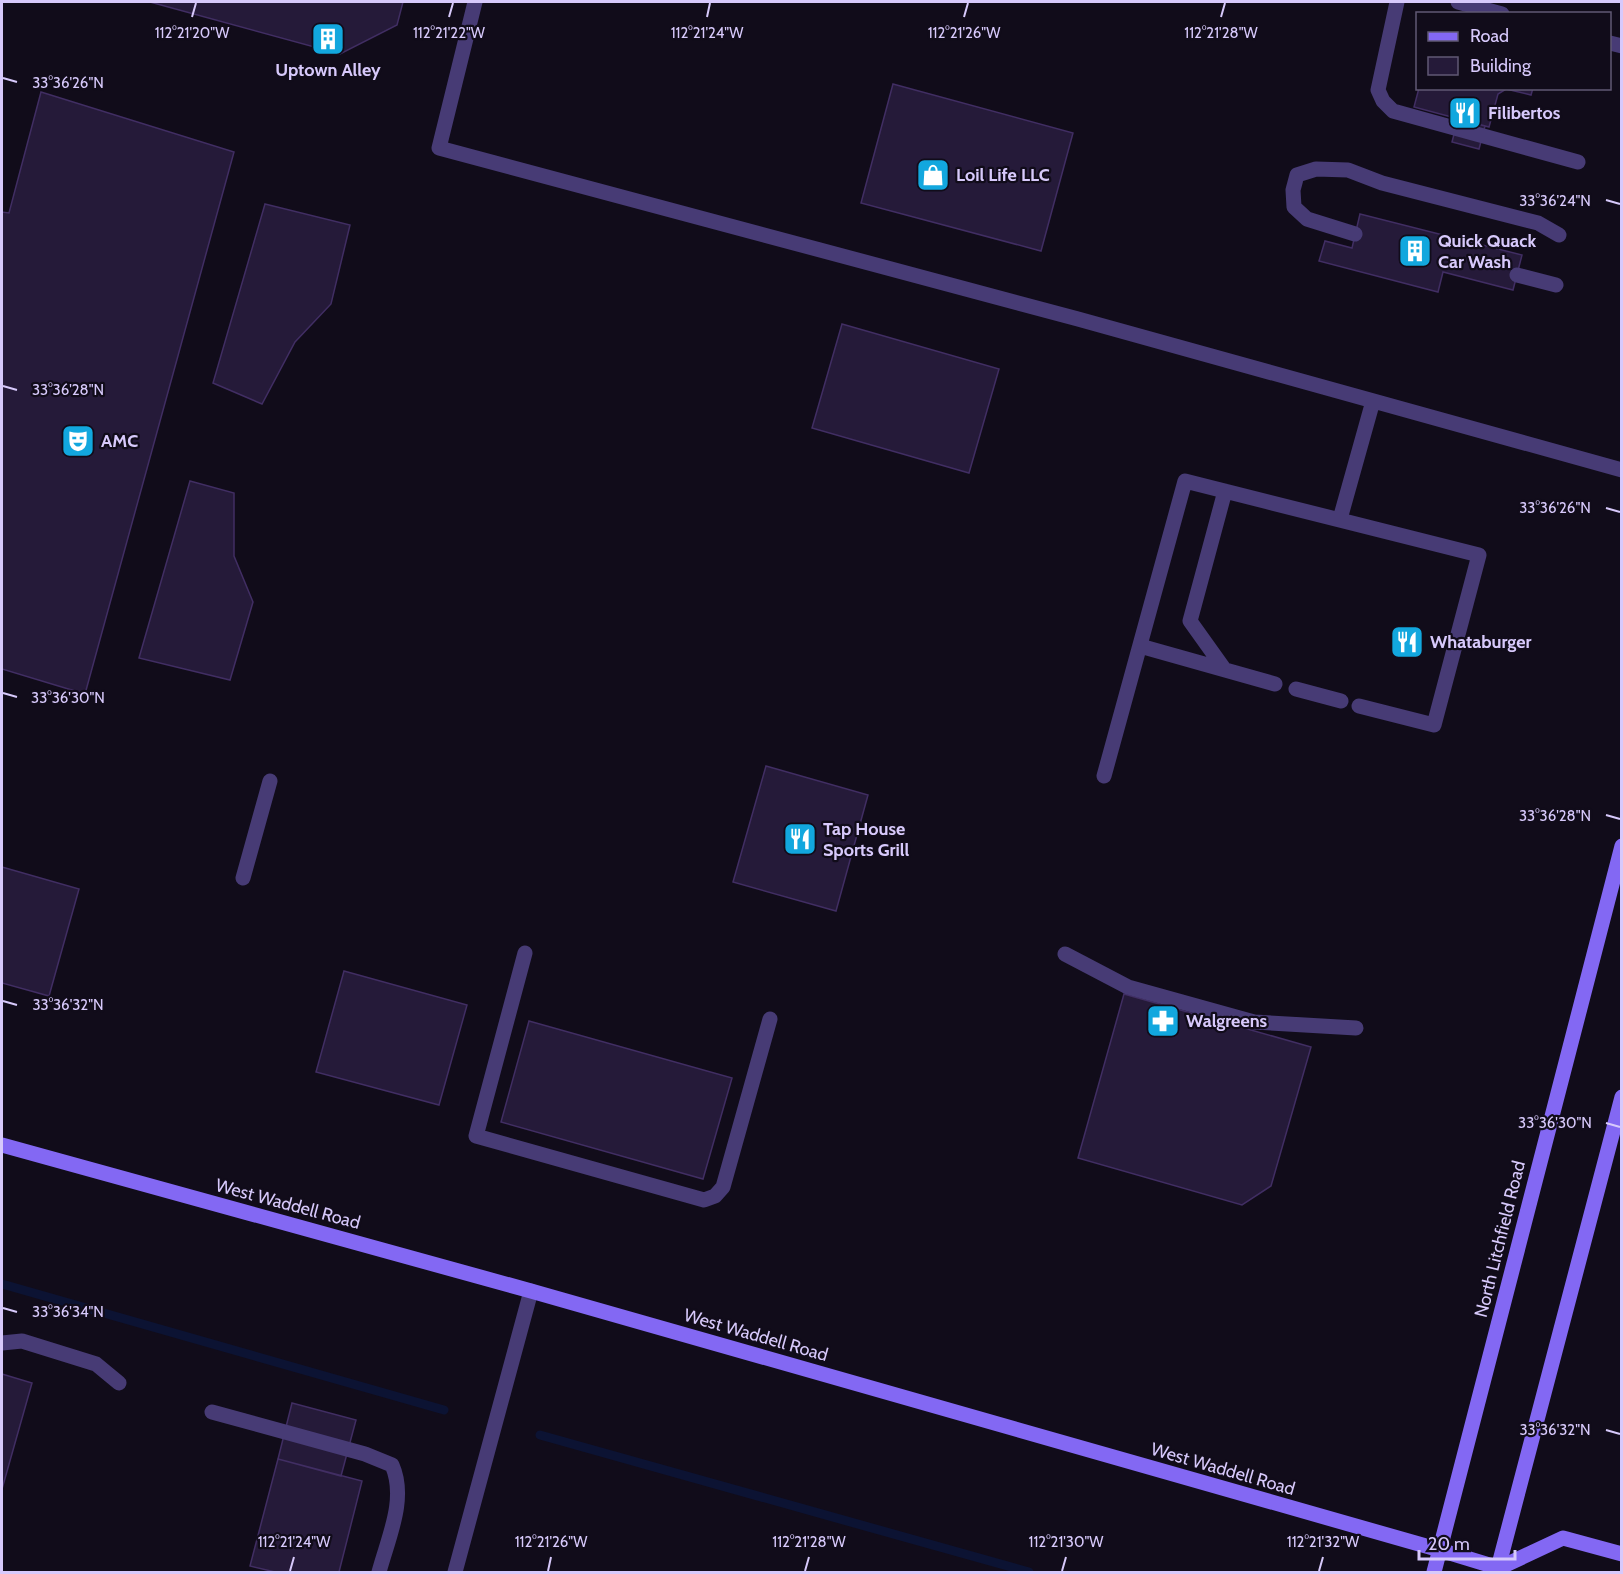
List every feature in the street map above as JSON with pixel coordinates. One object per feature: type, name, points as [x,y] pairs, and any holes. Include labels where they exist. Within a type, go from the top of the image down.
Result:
[{"type":"main road","name":"North Litchfield Road","points":[[1434,1572],[1622,846]]},
{"type":"main road","points":[[1500,1571],[1622,1097]]},
{"type":"main road","name":"West Waddell Road","points":[[2,1145],[531,1291],[1440,1550],[1500,1571]]},
{"type":"main road","points":[[1500,1571],[1563,1538],[1622,1554]]},
{"type":"lane","points":[[475,2],[439,148],[1622,470]]},
{"type":"lane","points":[[1397,2],[1378,90],[1383,101],[1393,111],[1578,162]]},
{"type":"lane","points":[[1458,2],[1495,12]]},
{"type":"lane","points":[[1355,234],[1307,219],[1294,207],[1293,190],[1297,175],[1316,169],[1348,170],[1382,183],[1538,224],[1559,235]]},
{"type":"lane","points":[[1517,275],[1556,285]]},
{"type":"lane","points":[[1340,519],[1374,401]]},
{"type":"lane","points":[[1104,776],[1185,482],[1479,555],[1434,725],[1359,706]]},
{"type":"lane","points":[[1225,491],[1190,621],[1225,670]]},
{"type":"lane","points":[[1140,646],[1275,684]]},
{"type":"lane","points":[[1296,689],[1341,701]]},
{"type":"lane","points":[[243,878],[270,781]]},
{"type":"lane","points":[[525,953],[476,1136],[704,1200],[715,1196],[723,1187],[770,1019]]},
{"type":"lane","points":[[1065,954],[1128,987],[1254,1022],[1356,1028]]},
{"type":"lane","points":[[455,1572],[531,1291]]},
{"type":"lane","points":[[2,1343],[22,1341],[96,1364],[119,1383]]},
{"type":"lane","points":[[212,1412],[365,1454],[392,1465],[398,1479],[399,1497],[378,1572]]},
{"type":"building","name":"Uptown Alley","points":[[150,2],[403,2],[397,25],[340,54]]},
{"type":"building","points":[[893,84],[1073,133],[1041,251],[861,203]]},
{"type":"building","name":"Filibertos","points":[[1418,90],[1504,90],[1498,94],[1489,127],[1414,107]]},
{"type":"building","name":"Filibertos","points":[[1510,90],[1532,90],[1531,95]]},
{"type":"building","name":"AMC","points":[[41,92],[234,152],[85,694],[2,669],[2,212],[9,213]]},
{"type":"building","points":[[1458,119],[1485,126],[1479,149],[1452,142]]},
{"type":"building","points":[[265,204],[350,225],[331,304],[295,342],[262,404],[213,383]]},
{"type":"building","name":"Quick Quack Car Wash","points":[[1360,214],[1522,255],[1513,290],[1443,272],[1438,292],[1319,261],[1325,241],[1352,248]]},
{"type":"building","points":[[842,324],[999,369],[969,473],[812,428]]},
{"type":"building","points":[[190,481],[234,493],[234,556],[253,602],[230,680],[139,658]]},
{"type":"building","name":"Tap House Sports Grill","points":[[766,766],[868,795],[836,911],[733,882]]},
{"type":"building","points":[[2,867],[79,889],[49,996],[2,983]]},
{"type":"building","points":[[344,971],[467,1005],[439,1105],[316,1072]]},
{"type":"building","name":"Walgreens","points":[[1124,994],[1311,1047],[1271,1186],[1242,1205],[1078,1158]]},
{"type":"building","points":[[529,1021],[732,1078],[703,1179],[501,1122]]},
{"type":"building","points":[[2,1374],[32,1383],[2,1489]]},
{"type":"building","points":[[292,1403],[356,1420],[341,1476],[278,1459]]},
{"type":"building","points":[[278,1459],[362,1481],[339,1572],[275,1572],[250,1566]]},
{"type":"waterway","points":[[2,1284],[444,1410]]},
{"type":"waterway","points":[[540,1435],[1029,1572]]},
{"type":"place","name":"Uptown Alley","points":[[328,39]]},
{"type":"place","name":"Filibertos","points":[[1465,113]]},
{"type":"place","name":"Loil Life LLC","points":[[933,175]]},
{"type":"place","name":"Quick Quack Car Wash","points":[[1415,251]]},
{"type":"place","name":"AMC","points":[[78,441]]},
{"type":"place","name":"Whataburger","points":[[1407,642]]},
{"type":"place","name":"Tap House Sports Grill","points":[[800,839]]},
{"type":"place","name":"Walgreens","points":[[1163,1021]]}]
